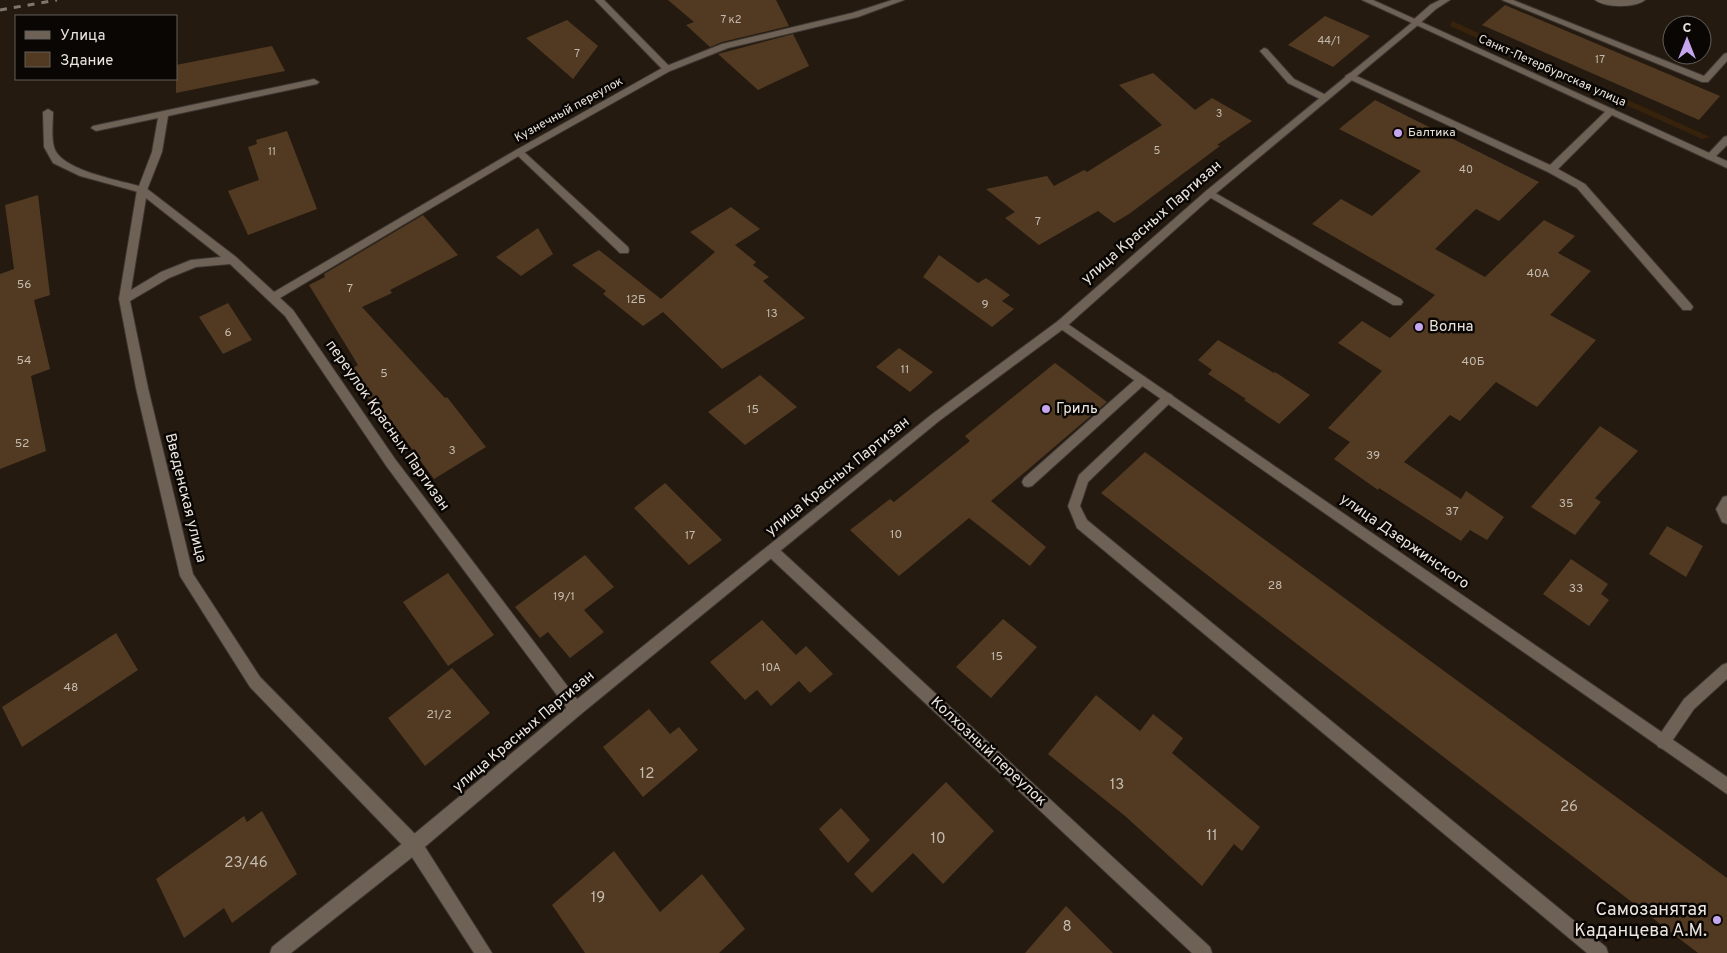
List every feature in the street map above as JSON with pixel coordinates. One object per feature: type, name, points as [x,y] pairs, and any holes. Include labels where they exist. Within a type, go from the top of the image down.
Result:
[{"type":"street","points":[[599,0],[667,70]]},
{"type":"street","name":"Кузнечный переулок","points":[[274,297],[519,152],[667,70],[725,46],[855,15],[900,0]]},
{"type":"street","name":"Санкт-Петербургская улица","points":[[1366,0],[1727,165]]},
{"type":"street","name":"улица Красных Партизан","points":[[278,953],[414,845],[576,709],[935,418],[1062,324],[1210,192],[1433,7],[1446,0]]},
{"type":"street","points":[[1506,0],[1704,80],[1727,56]]},
{"type":"street","points":[[1599,0],[1615,4],[1641,0]]},
{"type":"street","points":[[1264,51],[1291,81],[1325,98]]},
{"type":"street","points":[[1350,76],[1551,170],[1581,186],[1687,307]]},
{"type":"street","points":[[96,128],[314,82]]},
{"type":"street","points":[[48,112],[48,147],[56,161],[84,174],[142,190]]},
{"type":"street","points":[[1551,170],[1611,112]]},
{"type":"street","name":"Введенская улица","points":[[164,114],[157,152],[142,190],[124,299],[142,388],[187,576],[254,682],[414,845],[484,953]]},
{"type":"street","points":[[1710,157],[1727,139]]},
{"type":"street","points":[[519,152],[624,250]]},
{"type":"street","name":"переулок Красных Партизан","points":[[142,190],[232,260],[274,297],[289,313],[391,463],[576,709]]},
{"type":"street","points":[[1210,192],[1397,302]]},
{"type":"street","points":[[124,299],[165,275],[195,263],[232,260]]},
{"type":"street","name":"улица Дзержинского","points":[[1062,324],[1727,786]]},
{"type":"street","points":[[1028,482],[1142,380]]},
{"type":"street","points":[[1168,398],[1083,479],[1074,506],[1082,524],[1600,953]]},
{"type":"street","points":[[1727,501],[1722,509],[1727,518]]},
{"type":"street","name":"Колхозный переулок","points":[[772,552],[1204,953]]},
{"type":"street","points":[[1663,742],[1689,704],[1727,670]]},
{"type":"shaded area","points":[[1452,21],[1710,137],[1702,139],[1450,26]]},
{"type":"building","points":[[668,0],[776,0],[789,26],[722,42],[710,47],[686,25],[694,22]]},
{"type":"building","points":[[1505,5],[1720,96],[1699,120],[1482,25]]},
{"type":"building","points":[[1325,16],[1370,36],[1333,67],[1288,45]]},
{"type":"building","points":[[567,20],[598,46],[573,79],[526,38]]},
{"type":"building","points":[[793,34],[809,66],[758,90],[718,54]]},
{"type":"building","points":[[272,46],[285,71],[176,93],[178,65]]},
{"type":"building","points":[[1153,73],[1195,110],[1212,98],[1252,121],[1217,145],[1220,146],[1129,214],[1114,223],[1098,211],[1039,245],[1005,218],[1015,212],[986,189],[1047,176],[1054,186],[1084,170],[1087,172],[1162,125],[1119,85]]},
{"type":"building","points":[[1375,100],[1539,182],[1499,221],[1476,209],[1435,249],[1485,277],[1544,220],[1575,236],[1558,253],[1591,271],[1550,315],[1596,340],[1537,407],[1496,382],[1460,421],[1450,415],[1404,462],[1461,499],[1466,491],[1504,517],[1487,540],[1470,530],[1461,541],[1379,488],[1378,490],[1334,459],[1350,442],[1328,428],[1382,371],[1338,343],[1362,321],[1390,338],[1435,295],[1312,224],[1341,199],[1372,216],[1421,171],[1339,129]]},
{"type":"building","points":[[287,131],[317,209],[248,235],[228,191],[259,180],[248,147],[257,144],[256,140]]},
{"type":"building","points":[[38,195],[50,295],[34,300],[50,369],[31,376],[46,451],[0,469],[0,274],[14,269],[5,205]]},
{"type":"building","points":[[731,207],[760,229],[735,245],[756,262],[753,265],[769,277],[763,281],[805,318],[722,369],[663,312],[643,326],[603,294],[606,291],[572,265],[599,250],[661,299],[715,252],[690,232]]},
{"type":"building","points":[[423,215],[458,255],[390,290],[392,293],[362,307],[445,398],[447,397],[486,447],[434,479],[389,418],[385,420],[348,371],[358,365],[309,285],[325,277],[324,274]]},
{"type":"building","points":[[538,228],[553,254],[521,276],[496,257]]},
{"type":"building","points":[[939,255],[978,283],[986,278],[1010,295],[1002,301],[1014,309],[992,327],[923,277]]},
{"type":"building","points":[[228,303],[252,340],[223,354],[199,317]]},
{"type":"building","points":[[1218,340],[1275,372],[1310,395],[1279,424],[1208,374],[1212,370],[1198,360]]},
{"type":"building","points":[[899,348],[933,372],[910,392],[876,367]]},
{"type":"building","points":[[1055,363],[1107,402],[991,501],[1046,547],[1030,566],[969,518],[899,576],[850,530],[890,499],[894,502],[970,441],[965,436]]},
{"type":"building","points":[[760,375],[797,407],[745,445],[708,412]]},
{"type":"building","points":[[1600,426],[1638,451],[1595,498],[1601,502],[1575,535],[1531,507]]},
{"type":"building","points":[[1145,452],[1727,878],[1727,953],[1698,953],[1101,493]]},
{"type":"building","points":[[665,483],[722,540],[689,565],[634,508]]},
{"type":"building","points":[[1667,526],[1703,546],[1686,577],[1649,554]]},
{"type":"building","points":[[585,555],[614,587],[584,610],[604,632],[570,658],[548,632],[540,638],[515,607]]},
{"type":"building","points":[[1571,559],[1608,584],[1601,594],[1609,600],[1589,626],[1543,594]]},
{"type":"building","points":[[448,573],[494,635],[448,666],[403,602]]},
{"type":"building","points":[[1003,619],[1037,647],[991,698],[956,667]]},
{"type":"building","points":[[762,620],[796,655],[806,646],[833,674],[810,693],[799,681],[771,706],[757,690],[745,700],[710,662]]},
{"type":"building","points":[[116,633],[138,670],[22,747],[2,707]]},
{"type":"building","points":[[452,668],[490,713],[425,766],[388,718]]},
{"type":"building","points":[[1096,695],[1140,731],[1153,714],[1183,738],[1172,753],[1260,827],[1242,851],[1234,844],[1202,886],[1125,816],[1048,754]]},
{"type":"building","points":[[649,709],[670,734],[679,727],[698,750],[643,797],[603,747]]},
{"type":"building","points":[[946,782],[994,831],[943,884],[913,853],[872,893],[854,874]]},
{"type":"building","points":[[841,808],[870,840],[848,863],[819,829]]},
{"type":"building","points":[[262,811],[297,874],[232,923],[224,908],[184,938],[156,879],[244,816],[247,822]]},
{"type":"building","points":[[614,851],[660,912],[702,874],[745,929],[719,953],[585,953],[552,905]]},
{"type":"building","points":[[1066,906],[1113,953],[1025,953]]},
{"type":"railway","points":[[0,10],[57,0]]},
{"type":"place","name":"Балтика","points":[[1398,133]]},
{"type":"place","name":"Волна","points":[[1419,327]]},
{"type":"place","name":"Гриль","points":[[1046,409]]},
{"type":"place","name":"Самозанятая Каданцева А.М.","points":[[1717,920]]}]
